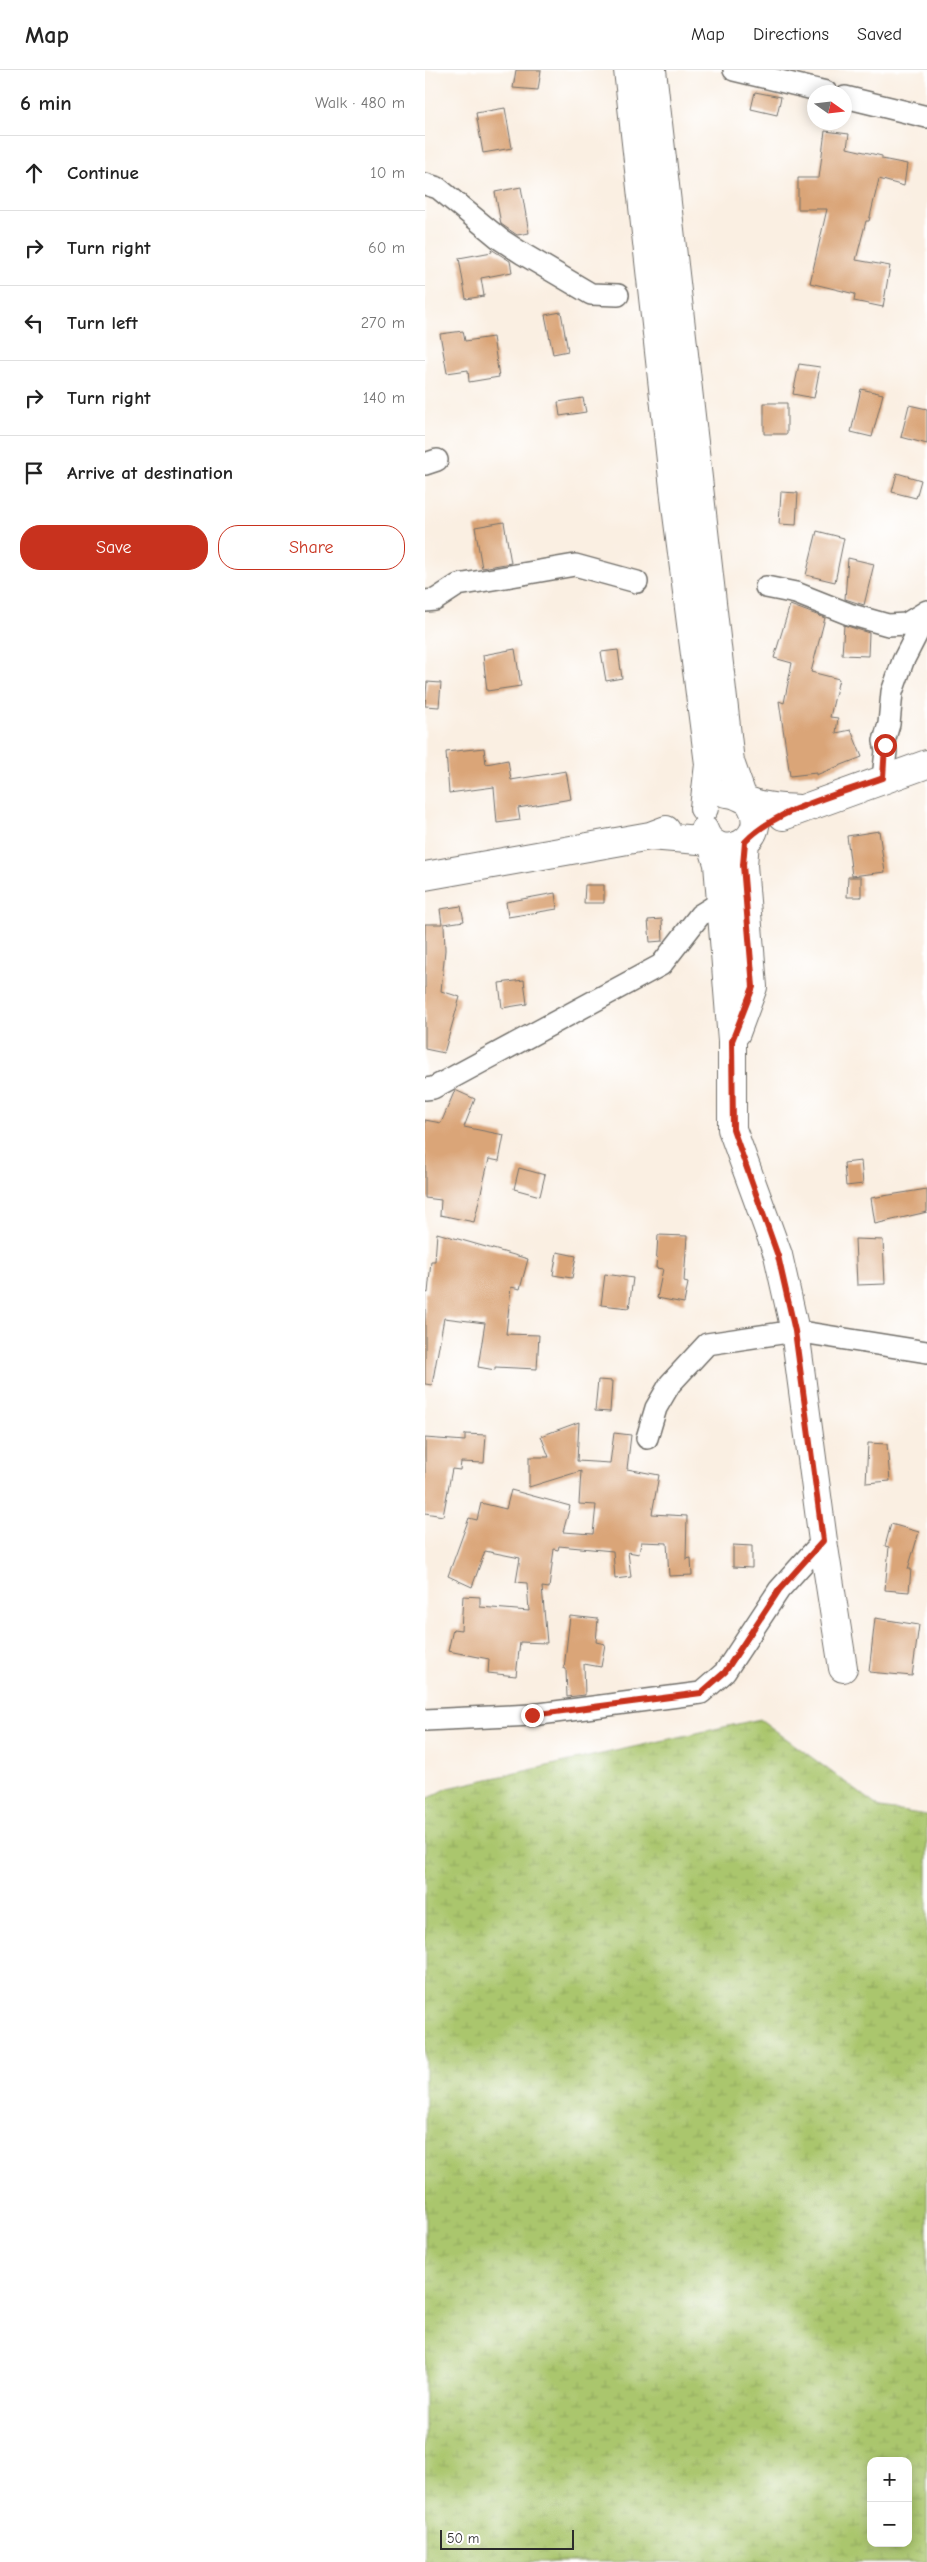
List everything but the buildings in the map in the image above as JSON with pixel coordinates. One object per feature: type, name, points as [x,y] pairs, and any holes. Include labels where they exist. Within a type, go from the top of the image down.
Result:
[{"type":"street","points":[[628,70],[676,506],[709,764],[702,825],[711,841],[717,864],[721,902],[732,1041],[733,1129],[778,1256],[795,1331],[823,1541],[843,1668]]},
{"type":"street","points":[[652,70],[730,762],[756,818],[748,839],[743,865],[753,987],[732,1041]]},
{"type":"street","points":[[734,70],[807,87]]},
{"type":"street","points":[[852,99],[927,118]]},
{"type":"street","points":[[425,184],[438,188],[492,233],[523,254],[591,294],[618,295]]},
{"type":"street","points":[[425,601],[435,600],[458,585],[575,565],[637,582]]},
{"type":"street","points":[[766,587],[796,593],[849,614],[888,625],[906,624],[927,612]]},
{"type":"street","points":[[883,778],[886,750],[884,741],[895,684],[906,654],[927,612]]},
{"type":"street","points":[[650,836],[711,841],[727,848],[748,839],[771,822],[799,809],[927,764]]},
{"type":"street","points":[[425,876],[650,836],[680,825],[704,810],[709,801],[725,793],[769,807],[799,809]]},
{"type":"street","points":[[425,1089],[433,1088],[661,965],[700,915],[721,902]]},
{"type":"street","points":[[647,1438],[656,1408],[670,1384],[707,1344],[795,1331],[927,1352]]},
{"type":"street","points":[[425,1720],[532,1715],[701,1693],[725,1672],[779,1590],[823,1541]]},
{"type":"green space","points":[[760,1719],[880,1808],[927,1815],[927,2562],[425,2562],[425,1800],[448,1788]]},
{"type":"route","points":[[532,1715],[701,1693],[725,1672],[779,1590],[823,1541],[795,1331],[778,1256],[733,1129],[732,1041],[753,987],[743,865],[745,842],[771,822],[799,809],[883,778],[885,745]]}]
